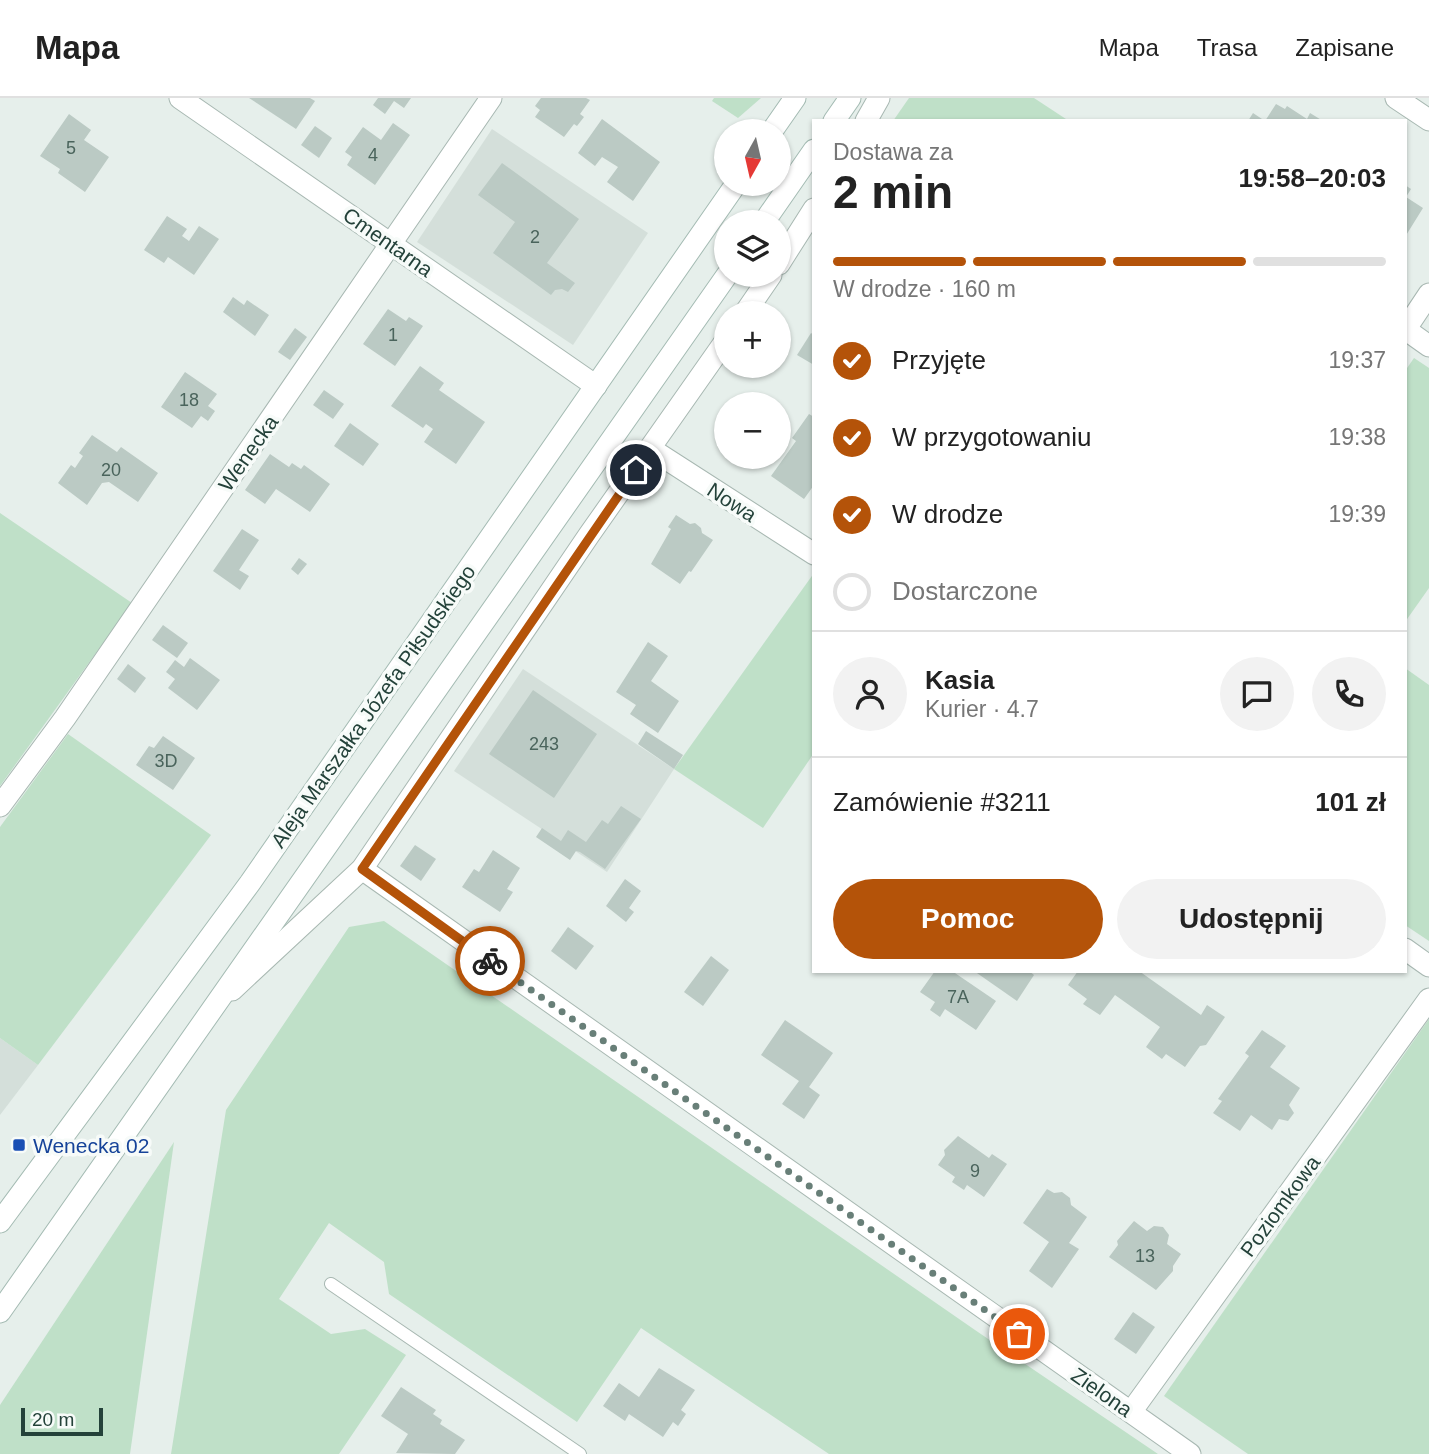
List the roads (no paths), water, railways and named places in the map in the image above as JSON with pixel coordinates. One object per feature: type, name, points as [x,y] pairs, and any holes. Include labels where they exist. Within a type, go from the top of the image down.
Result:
[{"type":"street","name":"Cmentarna","points":[[180,98],[596,386]]},
{"type":"street","name":"Wenecka","points":[[0,806],[65,718],[491,98]]},
{"type":"street","points":[[780,119],[795,98]]},
{"type":"street","points":[[835,119],[850,98]]},
{"type":"street","points":[[867,119],[879,98]]},
{"type":"street","points":[[1396,98],[1429,121]]},
{"type":"street","points":[[772,210],[812,153]]},
{"type":"street","name":"Aleja Marszałka Józefa Piłsudskiego","points":[[0,1222],[250,883],[728,196]]},
{"type":"street","points":[[791,254],[805,243],[812,217]]},
{"type":"street","name":"Aleja Marszałka Józefa Piłsudskiego","points":[[0,1312],[719,287]]},
{"type":"street","points":[[1407,326],[1429,295]]},
{"type":"street","points":[[1407,330],[1429,346]]},
{"type":"street","points":[[214,1007],[362,869],[589,535],[714,357]]},
{"type":"street","name":"Nowa","points":[[651,449],[812,553]]},
{"type":"street","name":"Zielona","points":[[362,869],[1190,1454]]},
{"type":"street","points":[[1407,951],[1429,966]]},
{"type":"street","name":"Poziomkowa","points":[[1131,1412],[1429,999]]},
{"type":"lane","points":[[331,1284],[580,1454]]},
{"type":"place","name":"Wenecka 02","points":[[19,1145]]}]
